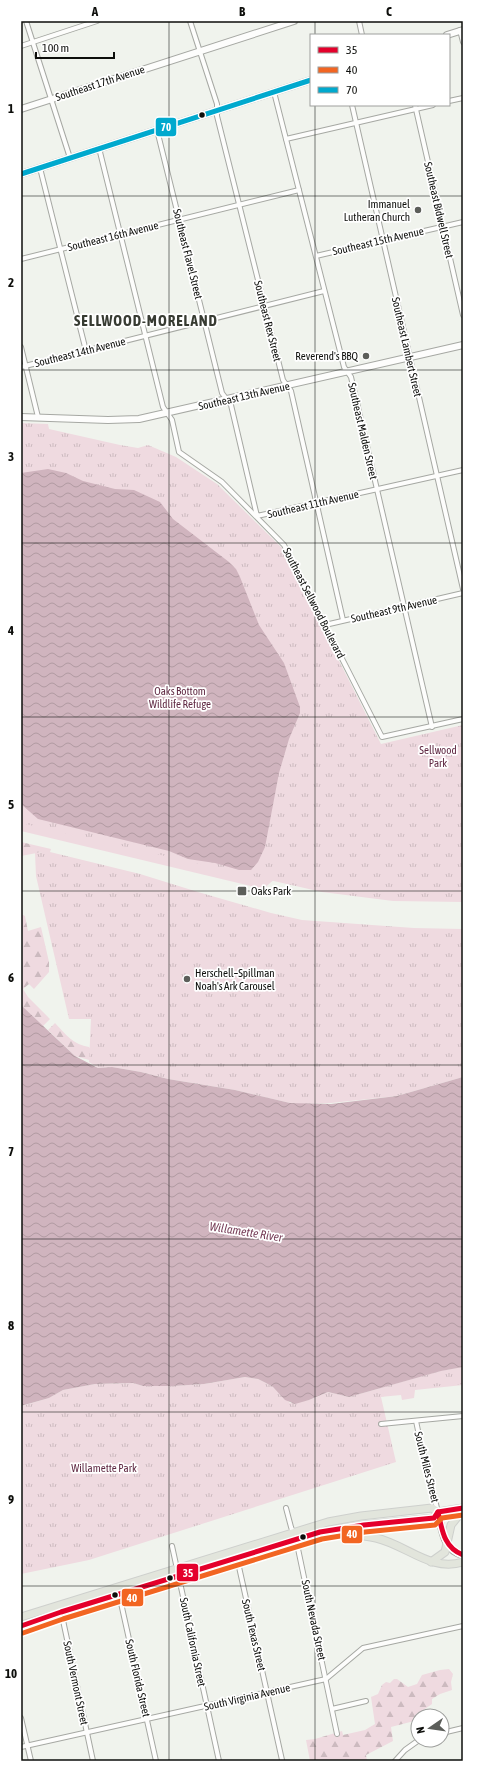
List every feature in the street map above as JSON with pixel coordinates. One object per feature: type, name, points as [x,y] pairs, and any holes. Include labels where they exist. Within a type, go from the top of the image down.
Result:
[{"type":"main road","points":[[21,1617],[328,1522],[361,1516],[432,1508],[438,1512],[463,1509]]},
{"type":"main road","points":[[431,1562],[445,1552],[453,1522],[463,1509]]},
{"type":"main road","points":[[21,1626],[61,1612],[320,1532],[364,1525],[434,1518],[438,1512]]},
{"type":"main road","points":[[320,1532],[334,1535],[358,1535],[376,1538],[400,1546],[431,1562],[448,1565],[463,1562]]},
{"type":"street","points":[[26,21],[70,158]]},
{"type":"street","points":[[21,46],[97,21]]},
{"type":"street","name":"Southeast Rex Street","points":[[190,21],[217,104],[217,110],[264,308],[283,380],[291,391],[343,620]]},
{"type":"street","name":"Southeast 17th Avenue","points":[[21,109],[294,21]]},
{"type":"street","points":[[359,21],[362,34]]},
{"type":"street","points":[[450,34],[462,30],[463,42]]},
{"type":"street","points":[[21,174],[310,80]]},
{"type":"street","name":"Southeast Malden Street","points":[[274,92],[344,368],[351,377],[432,727]]},
{"type":"street","points":[[450,101],[463,98]]},
{"type":"street","name":"Southeast Lambert Street","points":[[352,106],[463,589]]},
{"type":"street","points":[[286,139],[416,107]]},
{"type":"street","name":"Southeast Bidwell Street","points":[[416,107],[463,315]]},
{"type":"street","name":"Southeast Flavel Street","points":[[157,130],[222,393],[231,405],[257,516]]},
{"type":"street","name":"Southeast Sellwood Boulevard","points":[[99,148],[163,408],[172,420],[179,452],[222,482],[284,545],[383,737],[432,727]]},
{"type":"street","points":[[40,168],[86,351]]},
{"type":"street","name":"Southeast 16th Avenue","points":[[21,259],[299,190]]},
{"type":"street","name":"Southeast 15th Avenue","points":[[316,256],[463,222]]},
{"type":"street","name":"Southeast 14th Avenue","points":[[23,366],[264,308],[324,291]]},
{"type":"street","name":"Southeast 13th Avenue","points":[[21,417],[119,420],[139,419],[463,346]]},
{"type":"street","points":[[21,347],[23,366],[38,417]]},
{"type":"street","name":"Southeast 11th Avenue","points":[[257,516],[463,470]]},
{"type":"street","name":"Southeast 9th Avenue","points":[[325,625],[463,593]]},
{"type":"street","points":[[432,727],[463,719]]},
{"type":"street","points":[[381,1424],[463,1416]]},
{"type":"street","name":"South Miles Street","points":[[416,1421],[438,1512]]},
{"type":"street","name":"South Nevada Street","points":[[286,1508],[295,1540],[337,1734]]},
{"type":"street","points":[[438,1512],[446,1544],[453,1551],[463,1555]]},
{"type":"street","name":"South California Street","points":[[172,1546],[220,1761]]},
{"type":"street","name":"South Texas Street","points":[[237,1558],[282,1760]]},
{"type":"street","name":"South Florida Street","points":[[119,1594],[156,1761]]},
{"type":"street","name":"South Vermont Street","points":[[59,1604],[93,1761]]},
{"type":"street","name":"South Virginia Avenue","points":[[21,1746],[326,1679],[363,1648],[463,1626]]},
{"type":"street","points":[[332,1709],[366,1701]]},
{"type":"street","points":[[21,1718],[30,1761]]},
{"type":"street","points":[[450,1731],[463,1728]]},
{"type":"street","points":[[395,1761],[410,1746]]},
{"type":"green space","name":"Oaks Bottom Wildlife Refuge","points":[[21,423],[48,424],[49,429],[120,445],[138,448],[148,445],[176,457],[217,484],[282,548],[381,744],[463,725],[463,902],[393,901],[322,892],[21,823]]},
{"type":"green space","points":[[21,804],[276,878],[263,889],[21,831]]},
{"type":"green space","points":[[21,842],[51,849],[50,852],[21,856]]},
{"type":"green space","points":[[50,852],[140,874],[271,913],[302,920],[414,928],[463,929],[463,1077],[397,1096],[331,1103],[302,1104],[290,1103],[235,1090],[168,1079],[141,1072],[112,1067],[98,1068],[89,1062],[91,1019],[69,1019],[36,876],[35,853]]},
{"type":"green space","points":[[21,914],[25,916],[28,931],[41,927],[49,962],[49,972],[34,989],[29,984],[23,989],[28,997],[50,1019],[43,1026],[21,1005]]},
{"type":"green space","points":[[55,1023],[74,1041],[89,1047],[100,1063],[75,1056],[48,1030]]},
{"type":"green space","points":[[463,1367],[463,1385],[415,1390],[414,1398],[402,1400],[401,1395],[380,1397],[378,1389],[441,1371]]},
{"type":"green space","name":"Willamette Park","points":[[463,1367],[463,1384],[417,1388],[381,1397],[396,1462],[89,1560],[21,1574],[21,1406],[49,1398],[63,1390],[95,1384],[133,1383],[143,1386],[173,1386],[204,1384],[245,1377],[258,1379],[273,1387],[290,1403],[309,1400],[328,1392],[349,1397],[441,1371]]},
{"type":"green space","points":[[449,1669],[453,1674],[451,1682],[452,1690],[440,1694],[432,1699],[432,1704],[426,1708],[410,1708],[410,1722],[391,1727],[393,1741],[366,1755],[367,1761],[310,1761],[306,1740],[315,1739],[342,1731],[343,1735],[365,1730],[375,1724],[371,1697],[378,1694],[382,1685],[386,1682],[390,1683],[394,1679],[397,1679],[408,1687],[417,1684],[422,1675]]},
{"type":"water","name":"Oaks Bottom Wildlife Refuge","points":[[48,469],[66,473],[83,481],[115,489],[134,490],[160,502],[173,519],[236,569],[259,625],[284,663],[300,707],[300,713],[289,739],[279,773],[265,847],[258,862],[251,870],[239,870],[215,863],[188,859],[169,851],[38,819],[21,804],[21,473]]},
{"type":"water","name":"Willamette River","points":[[21,1005],[75,1056],[98,1068],[112,1067],[141,1072],[168,1079],[235,1090],[290,1103],[331,1104],[397,1096],[463,1077],[463,1367],[441,1371],[349,1397],[328,1392],[295,1404],[285,1400],[273,1387],[266,1383],[258,1379],[245,1377],[204,1384],[173,1386],[143,1386],[133,1383],[95,1384],[63,1390],[49,1398],[21,1406]]},
{"type":"transit line","name":"70","points":[[21,174],[310,80]]},
{"type":"transit line","name":"35","points":[[21,1626],[61,1612],[320,1532],[364,1525],[434,1518],[438,1512],[463,1508]]},
{"type":"transit line","name":"35","points":[[438,1512],[445,1538],[452,1548],[463,1555]]},
{"type":"transit line","name":"40","points":[[23,1633],[63,1619],[322,1539],[365,1532],[435,1525],[442,1518],[463,1515]]},
{"type":"place","name":"Immanuel Lutheran Church","points":[[418,210]]},
{"type":"place","name":"Reverend's BBQ","points":[[366,356]]},
{"type":"place","name":"Oaks Park","points":[[242,891]]},
{"type":"place","name":"Herschell–Spillman Noah's Ark Carousel","points":[[187,979]]},
{"type":"district","name":"SELLWOOD-MORELAND","points":[[146,321]]},
{"type":"park label","name":"Sellwood Park","points":[[438,756]]}]
